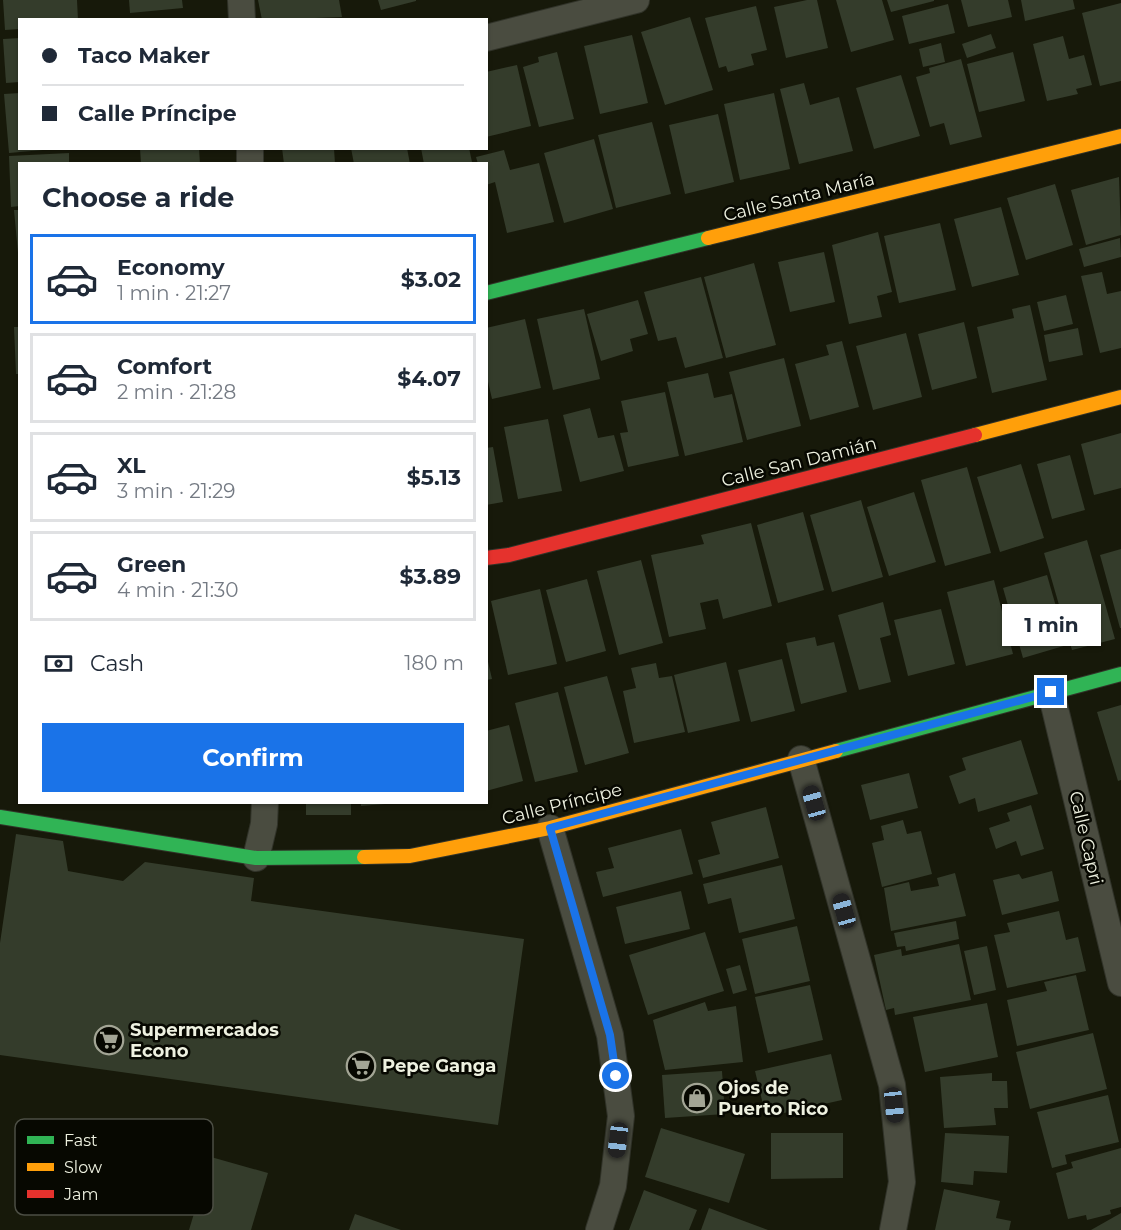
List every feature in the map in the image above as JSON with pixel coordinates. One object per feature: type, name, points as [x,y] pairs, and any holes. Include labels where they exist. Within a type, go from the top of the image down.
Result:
[{"type":"street","points":[[241,0],[242,18]]},
{"type":"street","points":[[488,37],[636,0]]},
{"type":"street","name":"Calle Santa María","points":[[488,293],[1121,136]]},
{"type":"street","name":"Calle San Damián","points":[[488,558],[509,555],[1121,397]]},
{"type":"street","name":"Calle Príncipe","points":[[0,817],[256,858],[410,856],[550,828],[1121,674]]},
{"type":"street","name":"Calle Capri","points":[[1051,692],[1117,953],[1121,983]]},
{"type":"street","points":[[801,759],[892,1085],[902,1182],[893,1230]]},
{"type":"street","points":[[256,858],[264,824],[264,804]]},
{"type":"street","points":[[550,828],[610,1035],[621,1116],[613,1186],[599,1230]]},
{"type":"building","points":[[3,0],[77,0],[78,18],[18,18],[18,29],[5,30]]},
{"type":"building","points":[[129,0],[182,0],[183,8],[130,13]]},
{"type":"building","points":[[258,0],[339,0],[342,17],[315,18],[262,18]]},
{"type":"building","points":[[378,0],[416,0],[416,1],[381,10]]},
{"type":"building","points":[[817,0],[828,48],[786,58],[774,7]]},
{"type":"building","points":[[836,0],[882,0],[894,40],[851,52]]},
{"type":"building","points":[[887,0],[934,0],[934,1],[891,12]]},
{"type":"building","points":[[961,0],[1008,0],[1012,17],[968,27]]},
{"type":"building","points":[[1021,0],[1073,0],[1075,9],[1025,21]]},
{"type":"building","points":[[1121,3],[1121,81],[1100,86],[1082,13]]},
{"type":"building","points":[[948,4],[955,33],[909,44],[902,16]]},
{"type":"building","points":[[756,6],[767,50],[751,54],[754,65],[728,72],[726,66],[719,68],[705,18]]},
{"type":"building","points":[[690,17],[713,90],[665,105],[641,32]]},
{"type":"building","points":[[991,34],[996,48],[967,58],[962,44]]},
{"type":"building","points":[[632,35],[648,103],[600,114],[584,46]]},
{"type":"building","points":[[1063,36],[1069,59],[1084,55],[1092,85],[1076,89],[1078,94],[1047,101],[1033,44]]},
{"type":"building","points":[[18,38],[18,82],[6,83],[3,39]]},
{"type":"building","points":[[941,43],[945,62],[923,67],[919,49]]},
{"type":"building","points":[[557,52],[574,119],[539,127],[523,67],[539,62],[538,57]]},
{"type":"building","points":[[1013,52],[1025,101],[979,112],[967,64]]},
{"type":"building","points":[[961,59],[982,137],[950,145],[944,123],[930,127],[916,77],[930,73],[929,68]]},
{"type":"building","points":[[517,65],[531,126],[488,137],[488,72]]},
{"type":"building","points":[[901,75],[920,136],[874,149],[856,88]]},
{"type":"building","points":[[804,83],[810,105],[839,97],[853,151],[799,164],[780,89]]},
{"type":"building","points":[[18,93],[18,150],[43,150],[9,153],[4,94]]},
{"type":"building","points":[[774,93],[790,169],[740,180],[724,104]]},
{"type":"building","points":[[718,114],[734,182],[685,194],[669,125]]},
{"type":"building","points":[[652,122],[671,194],[616,208],[598,135]]},
{"type":"building","points":[[594,139],[613,209],[564,223],[544,153]]},
{"type":"building","points":[[140,150],[199,150],[200,162],[141,162]]},
{"type":"building","points":[[282,150],[334,150],[335,162],[284,162]]},
{"type":"building","points":[[351,150],[407,150],[410,162],[354,162]]},
{"type":"building","points":[[421,150],[469,150],[472,162],[424,162]]},
{"type":"building","points":[[504,150],[510,170],[539,163],[554,222],[507,233],[495,182],[488,184],[488,162],[477,162],[476,157]]},
{"type":"building","points":[[69,153],[69,162],[18,162],[18,206],[11,207],[9,156]]},
{"type":"building","points":[[1119,177],[1121,235],[1086,245],[1071,190]]},
{"type":"building","points":[[1055,184],[1073,245],[1026,260],[1007,198]]},
{"type":"building","points":[[1001,207],[1019,275],[972,287],[954,219]]},
{"type":"building","points":[[14,210],[18,210],[18,253]]},
{"type":"building","points":[[940,223],[956,290],[899,303],[884,236]]},
{"type":"building","points":[[878,232],[892,292],[877,296],[882,317],[849,324],[832,245]]},
{"type":"building","points":[[1120,238],[1121,257],[1084,267],[1079,249]]},
{"type":"building","points":[[824,252],[835,302],[790,312],[778,262]]},
{"type":"building","points":[[754,263],[776,345],[726,358],[704,277]]},
{"type":"building","points":[[1102,272],[1107,294],[1121,291],[1121,348],[1100,353],[1081,276]]},
{"type":"building","points":[[701,277],[723,358],[685,368],[676,337],[658,341],[644,292]]},
{"type":"building","points":[[1066,295],[1073,324],[1044,331],[1037,302]]},
{"type":"building","points":[[638,300],[648,334],[630,339],[633,351],[601,361],[587,314]]},
{"type":"building","points":[[1030,305],[1047,380],[992,393],[977,327],[1014,318],[1012,309]]},
{"type":"building","points":[[584,309],[600,379],[553,390],[537,319]]},
{"type":"building","points":[[525,319],[541,388],[492,399],[488,382],[488,328]]},
{"type":"building","points":[[964,322],[977,378],[932,390],[918,334]]},
{"type":"building","points":[[14,327],[18,327],[18,374],[16,374]]},
{"type":"building","points":[[1078,328],[1083,355],[1049,362],[1044,335]]},
{"type":"building","points":[[906,333],[922,397],[873,410],[856,346]]},
{"type":"building","points":[[842,341],[859,407],[810,420],[795,364],[829,355],[826,345]]},
{"type":"building","points":[[784,358],[801,426],[747,440],[729,372]]},
{"type":"building","points":[[708,373],[714,398],[732,394],[743,442],[685,456],[667,382]]},
{"type":"building","points":[[665,392],[679,456],[628,467],[620,433],[628,432],[621,401]]},
{"type":"building","points":[[590,408],[598,438],[614,435],[624,471],[580,482],[563,415]]},
{"type":"building","points":[[548,419],[562,491],[518,499],[504,427]]},
{"type":"building","points":[[1121,433],[1121,488],[1094,495],[1081,444]]},
{"type":"building","points":[[493,447],[503,502],[488,505],[488,448]]},
{"type":"building","points":[[1070,455],[1085,510],[1052,519],[1037,464]]},
{"type":"building","points":[[1021,464],[1044,538],[1000,552],[977,477]]},
{"type":"building","points":[[967,467],[991,553],[945,566],[921,480]]},
{"type":"building","points":[[914,492],[936,562],[889,576],[867,507]]},
{"type":"building","points":[[861,500],[883,577],[832,592],[810,515]]},
{"type":"building","points":[[803,512],[824,590],[778,603],[757,525]]},
{"type":"building","points":[[751,523],[772,606],[723,619],[718,599],[700,603],[706,629],[669,637],[651,555],[704,544],[701,535]]},
{"type":"building","points":[[1087,540],[1115,639],[1072,650],[1044,553]]},
{"type":"building","points":[[1121,549],[1121,628],[1120,628],[1100,555]]},
{"type":"building","points":[[641,560],[663,643],[619,655],[597,571]]},
{"type":"building","points":[[1047,575],[1067,645],[1023,658],[1003,588]]},
{"type":"building","points":[[587,579],[606,651],[566,662],[546,590]]},
{"type":"building","points":[[994,580],[1013,654],[966,666],[947,592]]},
{"type":"building","points":[[540,589],[557,664],[508,675],[491,601]]},
{"type":"building","points":[[883,602],[891,635],[880,638],[891,682],[859,690],[838,615]]},
{"type":"building","points":[[941,609],[955,664],[908,676],[894,620]]},
{"type":"building","points":[[815,637],[817,646],[834,642],[847,692],[801,704],[786,643]]},
{"type":"building","points":[[782,659],[795,711],[751,722],[738,670]]},
{"type":"building","points":[[488,662],[492,679],[488,680]]},
{"type":"building","points":[[726,662],[740,721],[688,733],[674,675]]},
{"type":"building","points":[[656,663],[659,678],[672,676],[685,732],[634,743],[623,691],[636,688],[631,668]]},
{"type":"building","points":[[607,676],[629,753],[585,765],[564,687]]},
{"type":"building","points":[[558,692],[578,772],[535,782],[515,703]]},
{"type":"building","points":[[1121,705],[1121,780],[1118,781],[1097,712]]},
{"type":"building","points":[[509,725],[523,781],[488,790],[488,730]]},
{"type":"building","points":[[1021,740],[1038,794],[978,812],[975,798],[959,804],[949,776],[966,770],[962,758]]},
{"type":"building","points":[[909,773],[918,808],[870,820],[861,785]]},
{"type":"building","points":[[306,804],[351,804],[351,815],[306,815]]},
{"type":"building","points":[[361,804],[385,804],[361,806]]},
{"type":"building","points":[[1031,805],[1044,849],[1021,856],[1016,841],[996,849],[989,828],[1010,821],[1007,813]]},
{"type":"building","points":[[766,807],[779,858],[703,878],[698,860],[720,854],[711,822]]},
{"type":"building","points":[[903,820],[907,834],[921,831],[932,874],[882,887],[872,843],[884,840],[881,826]]},
{"type":"building","points":[[681,829],[693,874],[603,897],[596,872],[614,868],[608,848]]},
{"type":"building","points":[[16,834],[63,841],[68,871],[123,881],[145,862],[254,878],[251,901],[524,939],[498,1125],[0,1055],[0,943]]},
{"type":"building","points":[[782,865],[795,919],[739,933],[731,898],[708,904],[703,884]]},
{"type":"building","points":[[1052,871],[1059,901],[1002,915],[993,880],[1019,874],[1022,879]]},
{"type":"building","points":[[955,873],[966,916],[891,931],[884,888],[909,882],[911,891],[939,886],[937,878]]},
{"type":"building","points":[[681,891],[690,929],[625,944],[616,907]]},
{"type":"building","points":[[1059,911],[1066,940],[1078,937],[1086,971],[1007,988],[994,935],[1010,932],[1007,923]]},
{"type":"building","points":[[956,921],[959,939],[906,951],[905,946],[897,947],[894,933]]},
{"type":"building","points":[[797,926],[810,981],[755,994],[742,939]]},
{"type":"building","points":[[705,932],[724,991],[648,1015],[629,955]]},
{"type":"building","points":[[959,944],[971,1000],[895,1015],[894,1008],[886,1010],[874,955],[901,949],[902,956]]},
{"type":"building","points":[[987,946],[996,990],[974,995],[964,951]]},
{"type":"building","points":[[740,965],[747,990],[733,994],[726,969]]},
{"type":"building","points":[[1076,975],[1089,1030],[1017,1046],[1007,1000],[1047,991],[1044,982]]},
{"type":"building","points":[[810,985],[823,1040],[768,1053],[755,997]]},
{"type":"building","points":[[705,1002],[708,1011],[736,1006],[743,1062],[665,1070],[653,1020]]},
{"type":"building","points":[[987,1003],[998,1057],[925,1072],[913,1017]]},
{"type":"building","points":[[1093,1033],[1107,1089],[1030,1109],[1016,1052]]},
{"type":"building","points":[[831,1054],[842,1100],[766,1117],[755,1071]]},
{"type":"building","points":[[722,1071],[725,1114],[665,1118],[662,1075]]},
{"type":"building","points":[[992,1073],[992,1081],[1007,1081],[1008,1108],[994,1108],[996,1125],[944,1128],[940,1077]]},
{"type":"building","points":[[1108,1095],[1119,1142],[1065,1155],[1067,1164],[1052,1168],[1037,1112]]},
{"type":"building","points":[[661,1128],[745,1154],[729,1203],[645,1177]]},
{"type":"building","points":[[771,1133],[843,1133],[843,1178],[771,1179]]},
{"type":"building","points":[[945,1133],[1009,1136],[1007,1173],[974,1171],[973,1185],[941,1182]]},
{"type":"building","points":[[1121,1148],[1121,1207],[1110,1210],[1111,1214],[1087,1220],[1086,1215],[1068,1219],[1056,1173],[1073,1168],[1071,1162]]},
{"type":"building","points":[[213,1158],[268,1173],[251,1230],[189,1230],[194,1215],[213,1215]]},
{"type":"building","points":[[944,1189],[1000,1201],[996,1218],[1011,1221],[1009,1230],[935,1230]]},
{"type":"building","points":[[644,1190],[697,1210],[689,1230],[629,1230]]},
{"type":"building","points":[[709,1208],[768,1230],[701,1230]]},
{"type":"building","points":[[1121,1213],[1121,1230],[1091,1230]]},
{"type":"building","points":[[355,1214],[401,1230],[349,1230]]},
{"type":"traffic: fast","points":[[488,293],[708,238]]},
{"type":"traffic: fast","points":[[836,751],[1121,674]]},
{"type":"traffic: fast","points":[[0,817],[256,858],[364,857]]},
{"type":"traffic: slow","points":[[708,238],[1121,136]]},
{"type":"traffic: slow","points":[[975,435],[1121,397]]},
{"type":"traffic: slow","points":[[364,857],[410,856],[550,828],[836,751]]},
{"type":"traffic: jam","points":[[488,558],[509,555],[975,435]]},
{"type":"place","name":"Supermercados Econo","points":[[109,1040]]},
{"type":"place","name":"Pepe Ganga","points":[[361,1066]]},
{"type":"place","name":"Ojos de Puerto Rico","points":[[697,1098]]},
{"type":"route","points":[[616,1076],[610,1035],[550,828],[1051,692]]}]
